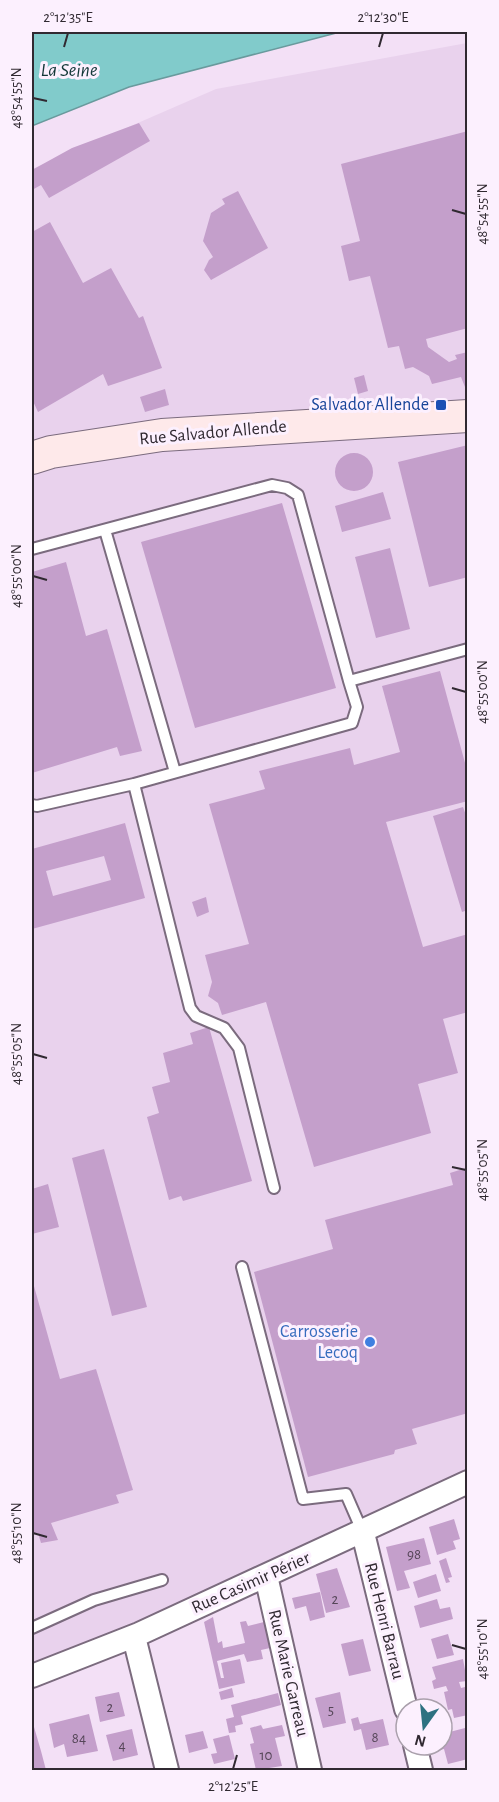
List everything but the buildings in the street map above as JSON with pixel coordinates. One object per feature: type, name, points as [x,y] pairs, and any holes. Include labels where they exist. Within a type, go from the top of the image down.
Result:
[{"type":"street","name":"Rue Salvador Allende","points":[[32,458],[51,452],[162,435],[468,416]]},
{"type":"street","name":"Rue Casimir Périer","points":[[32,1676],[134,1636],[363,1533],[468,1482]]},
{"type":"street","name":"Rue Henri Barrau","points":[[363,1533],[403,1697]]},
{"type":"street","name":"Rue Marie Garreau","points":[[266,1576],[310,1770]]},
{"type":"street","points":[[134,1636],[167,1770]]},
{"type":"lane","points":[[32,549],[272,486],[292,491],[298,495],[357,707],[352,723],[134,784],[38,806],[32,805]]},
{"type":"lane","points":[[105,530],[176,772]]},
{"type":"lane","points":[[349,681],[468,648]]},
{"type":"lane","points":[[134,784],[190,1008],[196,1016],[225,1028],[239,1048],[274,1188]]},
{"type":"lane","points":[[242,1267],[303,1499],[345,1494],[363,1533]]},
{"type":"lane","points":[[32,1628],[94,1600],[162,1580]]},
{"type":"shaded area","points":[[467,43],[467,1480],[32,1676],[32,169],[216,89]]},
{"type":"water","name":"La Seine","points":[[32,32],[340,32],[129,87],[32,126]]},
{"type":"place","name":"Salvador Allende","points":[[441,405]]},
{"type":"place","name":"Carrosserie Lecoq","points":[[370,1342]]}]
